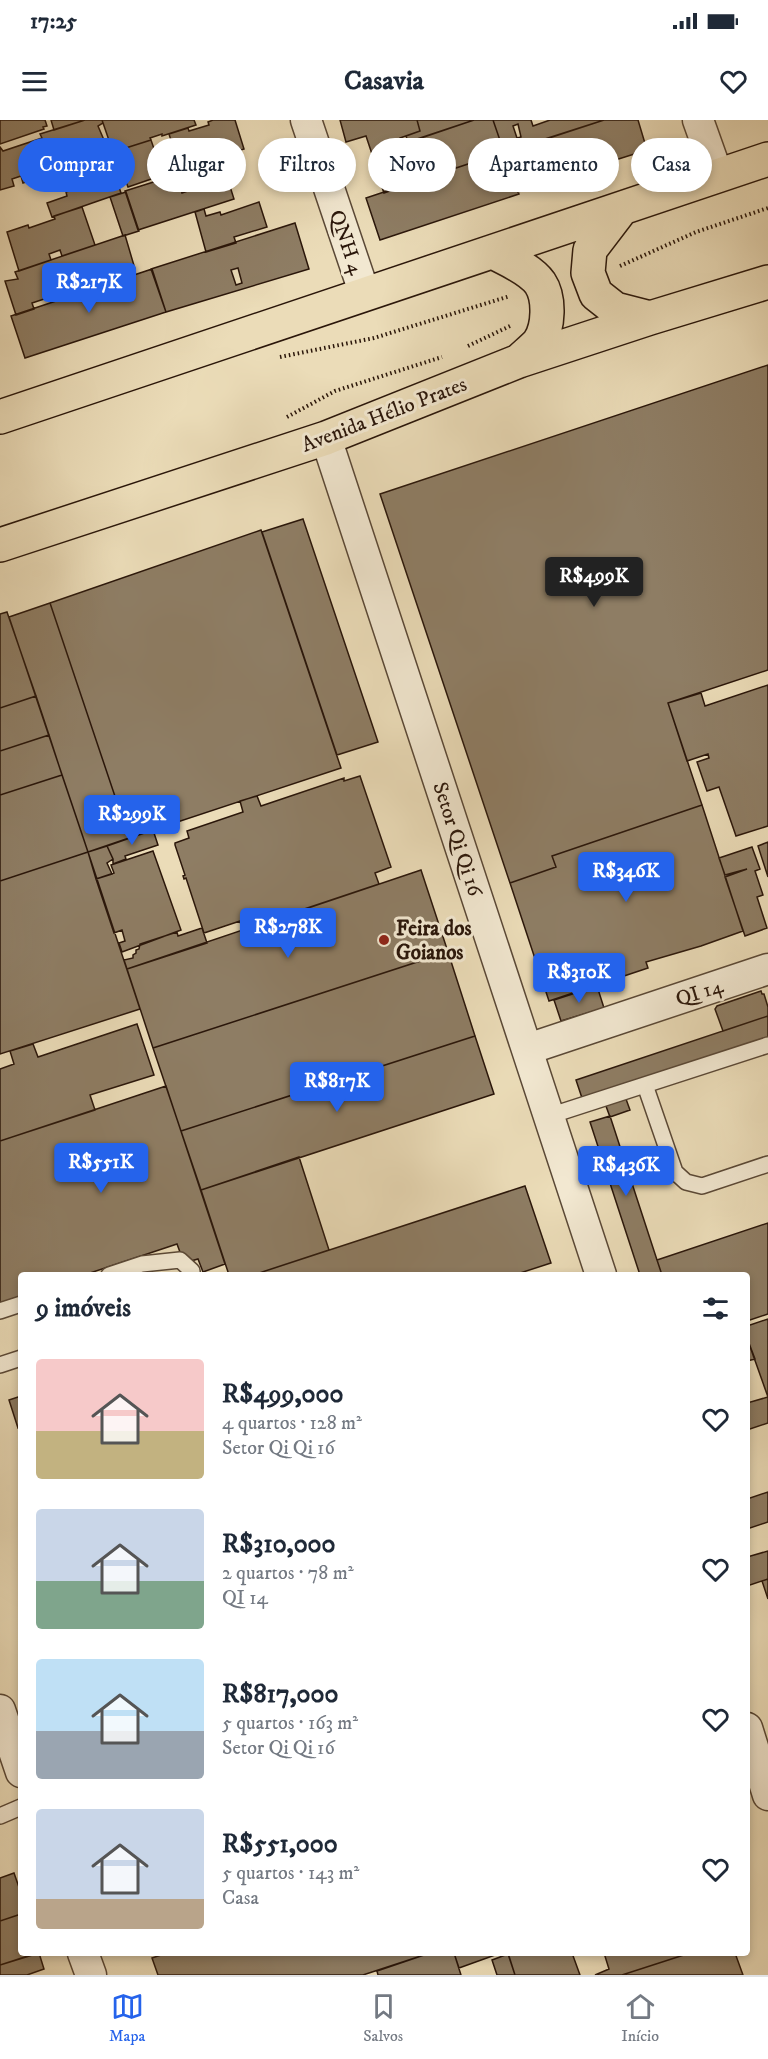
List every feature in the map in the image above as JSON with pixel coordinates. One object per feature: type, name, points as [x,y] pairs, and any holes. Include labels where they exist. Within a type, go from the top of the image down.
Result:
[{"type":"main road","points":[[0,417],[768,159]]},
{"type":"main road","points":[[622,208],[590,250],[588,273],[596,294],[615,309],[650,318]]},
{"type":"main road","points":[[493,252],[524,270],[540,283],[547,301],[546,325],[543,333],[539,341],[519,361]]},
{"type":"main road","name":"Avenida Hélio Prates","points":[[0,545],[326,438],[519,361],[768,282]]},
{"type":"street","name":"QNH 4","points":[[306,120],[365,295]]},
{"type":"street","points":[[698,120],[718,176]]},
{"type":"street","name":"Setor Qi Qi 16","points":[[326,438],[600,1272]]},
{"type":"street","name":"QI 14","points":[[528,1049],[768,969]]},
{"type":"street","points":[[0,1710],[18,1763]]},
{"type":"street","points":[[750,1738],[768,1795]]},
{"type":"street","points":[[84,1956],[91,1975]]},
{"type":"lane","points":[[549,1116],[768,1044]]},
{"type":"lane","points":[[645,1085],[675,1172],[686,1182],[702,1186],[768,1164]]},
{"type":"lane","points":[[118,1272],[142,1264],[180,1260],[192,1272]]},
{"type":"lane","points":[[0,1311],[18,1305]]},
{"type":"lane","points":[[0,1365],[18,1359]]},
{"type":"lane","points":[[0,1816],[18,1808]]},
{"type":"path","points":[[593,285],[608,283],[608,276],[612,269],[696,232],[768,208]]},
{"type":"path","points":[[270,360],[374,338],[518,293],[528,295],[532,301],[545,297]]},
{"type":"path","points":[[466,347],[515,323]]},
{"type":"path","points":[[284,418],[335,391],[445,355]]},
{"type":"building","points":[[0,120],[45,120],[47,126],[0,144]]},
{"type":"building","points":[[51,120],[85,120],[54,130]]},
{"type":"building","points":[[85,120],[102,120],[103,123],[98,126],[103,138],[42,138],[40,134]]},
{"type":"building","points":[[102,120],[194,120],[196,125],[162,136],[162,134],[147,138],[147,141],[135,145],[135,138],[108,138]]},
{"type":"building","points":[[235,120],[241,138],[170,138],[169,134],[209,125],[208,122]]},
{"type":"building","points":[[340,120],[417,120],[420,131],[400,138],[368,138],[368,142],[366,136],[356,139],[345,138]]},
{"type":"building","points":[[417,120],[474,120],[420,138],[407,138],[406,136],[420,131]]},
{"type":"building","points":[[474,120],[493,120],[499,138],[468,138],[468,164],[456,168],[456,138],[421,138]]},
{"type":"building","points":[[493,120],[531,120],[533,126],[550,120],[604,120],[548,138],[517,138],[499,138]],"holes":[[[518,124],[521,137],[517,138],[513,126]]]},
{"type":"building","points":[[604,120],[638,120],[643,138],[631,138],[631,155],[619,159],[619,138],[549,138]]},
{"type":"building","points":[[147,141],[147,180],[135,185],[135,145]]},
{"type":"building","points":[[18,146],[18,177],[12,179],[14,186],[0,190],[0,147],[3,151]]},
{"type":"building","points":[[468,164],[468,192],[518,192],[519,194],[380,240],[366,198],[384,192],[456,192],[456,168]]},
{"type":"building","points":[[147,184],[147,192],[232,192],[234,199],[138,230],[125,192],[135,192],[135,188]]},
{"type":"building","points":[[66,192],[121,193],[52,217],[47,203],[67,196]]},
{"type":"building","points":[[126,192],[139,231],[123,236],[110,197]]},
{"type":"building","points":[[259,202],[267,227],[234,237],[236,243],[206,252],[195,212],[204,209],[206,216],[220,212],[221,215]]},
{"type":"building","points":[[82,207],[95,245],[62,256],[60,250],[49,254],[51,260],[19,271],[7,232],[28,225],[29,228],[55,219],[54,216]]},
{"type":"building","points":[[295,223],[309,269],[166,312],[151,269]],"holes":[[[238,268],[242,283],[236,285],[231,270]]]},
{"type":"building","points":[[125,235],[135,269],[32,303],[34,309],[16,315],[5,281],[18,279],[15,272]]},
{"type":"building","points":[[152,269],[166,312],[25,358],[11,316]]},
{"type":"building","points":[[768,365],[768,670],[668,703],[702,805],[552,856],[556,867],[510,883],[380,494]]},
{"type":"building","points":[[303,519],[378,742],[337,755],[262,532]]},
{"type":"building","points":[[261,530],[341,768],[129,838],[50,603]]},
{"type":"building","points":[[50,603],[129,838],[88,852],[9,617]]},
{"type":"building","points":[[7,612],[36,696],[0,708],[0,614]]},
{"type":"building","points":[[768,685],[768,826],[736,836],[719,787],[707,791],[697,762],[709,758],[708,754],[687,761],[668,703],[701,693],[705,706]]},
{"type":"building","points":[[36,696],[49,735],[0,751],[0,708]]},
{"type":"building","points":[[49,735],[62,775],[0,795],[0,751]]},
{"type":"building","points":[[62,775],[88,852],[0,881],[0,795]]},
{"type":"building","points":[[360,776],[391,867],[375,873],[379,884],[244,929],[240,921],[204,933],[186,878],[184,879],[183,876],[185,875],[175,843],[189,838],[187,831],[243,812],[240,801],[257,796],[261,806],[344,778],[344,781]]},
{"type":"building","points":[[702,805],[743,931],[646,962],[648,968],[549,1001],[510,883],[556,867],[552,856]]},
{"type":"building","points":[[153,830],[158,845],[125,856],[126,859],[113,864],[107,846]]},
{"type":"building","points":[[768,842],[768,877],[758,846]]},
{"type":"building","points":[[107,846],[113,859],[107,863],[112,874],[96,879],[88,852]]},
{"type":"building","points":[[752,847],[760,869],[755,871],[763,895],[757,897],[767,928],[745,936],[725,877],[747,869],[725,875],[719,858]]},
{"type":"building","points":[[153,851],[181,930],[122,952],[119,943],[125,941],[122,930],[114,933],[96,879],[114,873],[111,865]]},
{"type":"building","points":[[88,852],[140,1009],[0,1054],[0,881]]},
{"type":"building","points":[[421,870],[448,952],[153,1048],[127,969]]},
{"type":"building","points":[[202,928],[207,943],[127,969],[124,960],[133,958],[140,944],[177,932],[178,936]]},
{"type":"building","points":[[448,952],[475,1036],[181,1131],[153,1048]]},
{"type":"building","points":[[597,986],[604,1008],[561,1021],[554,1000]]},
{"type":"building","points":[[761,991],[768,1007],[768,1016],[723,1031],[715,1009],[717,1006]]},
{"type":"building","points":[[768,1016],[768,1039],[622,1088],[630,1110],[610,1117],[603,1098],[584,1104],[576,1080]]},
{"type":"building","points":[[137,1024],[154,1075],[90,1095],[95,1110],[0,1141],[0,1069],[14,1064],[10,1051],[33,1044],[38,1057]]},
{"type":"building","points":[[475,1036],[494,1094],[201,1190],[181,1131]]},
{"type":"building","points":[[166,1086],[225,1264],[203,1272],[198,1259],[184,1263],[177,1244],[93,1272],[18,1272],[18,1297],[0,1303],[0,1141]]},
{"type":"building","points":[[610,1116],[661,1272],[639,1272],[590,1122]]},
{"type":"building","points":[[299,1157],[329,1250],[262,1272],[228,1272],[201,1190]]},
{"type":"building","points":[[525,1186],[551,1263],[523,1272],[262,1272]]},
{"type":"building","points":[[768,1223],[768,1314],[750,1320],[750,1272],[661,1272],[657,1260]]},
{"type":"building","points":[[768,1319],[768,1397],[750,1346],[750,1325]]},
{"type":"building","points":[[750,1346],[755,1359],[750,1360]]},
{"type":"building","points":[[18,1397],[18,1428],[9,1400]]},
{"type":"building","points":[[768,1397],[768,1423],[750,1429],[750,1402]]},
{"type":"building","points":[[768,1492],[768,1522],[750,1528],[750,1498]]},
{"type":"building","points":[[768,1551],[768,1579],[750,1585],[750,1556]]},
{"type":"building","points":[[768,1579],[768,1599],[762,1581]]},
{"type":"building","points":[[14,1873],[18,1884],[18,1915],[0,1921],[0,1878]]},
{"type":"building","points":[[18,1915],[18,1956],[28,1956],[0,1965],[0,1921]]},
{"type":"building","points":[[29,1956],[40,1956],[44,1969],[27,1975],[0,1975],[0,1965]]},
{"type":"building","points":[[158,1956],[421,1956],[363,1975],[158,1975],[152,1958]]},
{"type":"building","points":[[421,1956],[455,1956],[461,1975],[378,1975],[377,1971]]},
{"type":"building","points":[[455,1956],[492,1956],[459,1968]]},
{"type":"building","points":[[509,1956],[573,1956],[580,1975],[515,1975]]},
{"type":"building","points":[[509,1956],[515,1975],[497,1975],[492,1960]]},
{"type":"building","points":[[605,1956],[681,1956],[622,1975],[595,1975],[609,1969]]},
{"type":"building","points":[[681,1956],[736,1956],[743,1975],[622,1975]]},
{"type":"place","name":"Feira dos Goianos","points":[[384,940]]}]
